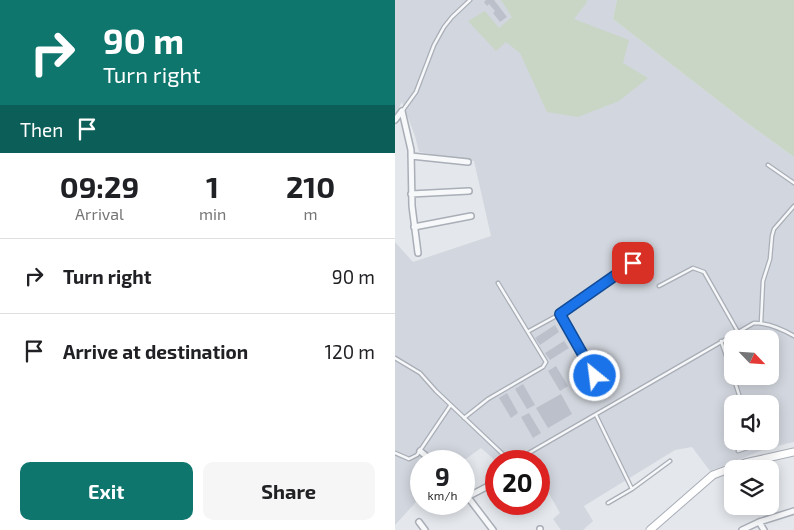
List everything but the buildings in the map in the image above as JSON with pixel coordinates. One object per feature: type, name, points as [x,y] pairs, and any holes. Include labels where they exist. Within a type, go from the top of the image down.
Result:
[{"type":"street","points":[[395,120],[402,111]]},
{"type":"street","points":[[402,111],[408,129],[411,156],[411,194],[418,253]]},
{"type":"street","points":[[411,156],[469,162]]},
{"type":"street","points":[[411,194],[469,191]]},
{"type":"street","points":[[414,227],[471,216]]},
{"type":"street","points":[[650,530],[713,475],[745,463],[794,452]]},
{"type":"street","points":[[475,507],[493,530]]},
{"type":"street","points":[[742,530],[759,522],[794,512]]},
{"type":"street","points":[[419,522],[425,530]]},
{"type":"street","points":[[759,522],[764,530]]},
{"type":"lane","points":[[402,111],[416,92],[444,28],[452,17],[470,0]]},
{"type":"lane","points":[[768,165],[794,183]]},
{"type":"lane","points":[[761,323],[763,281],[770,259],[772,236],[774,229],[794,206]]},
{"type":"lane","points":[[529,331],[560,314],[633,263]]},
{"type":"lane","points":[[659,286],[693,268],[704,272],[737,330]]},
{"type":"lane","points":[[464,418],[488,399],[545,365],[546,358],[498,283]]},
{"type":"lane","points":[[560,314],[595,376]]},
{"type":"lane","points":[[742,330],[754,323],[761,323],[781,328],[794,336]]},
{"type":"lane","points":[[534,450],[724,339]]},
{"type":"lane","points":[[721,341],[724,350]]},
{"type":"lane","points":[[395,358],[420,373],[450,405],[497,450]]},
{"type":"lane","points":[[421,450],[450,405]]},
{"type":"lane","points":[[596,415],[632,489]]},
{"type":"lane","points":[[395,453],[410,459]]},
{"type":"lane","points":[[608,503],[632,489],[670,461]]},
{"type":"shaded area","points":[[395,0],[617,0],[613,19],[794,157],[794,442],[779,445],[779,395],[724,395],[724,450],[763,450],[738,460],[724,460],[724,465],[710,471],[692,447],[675,450],[584,506],[593,521],[583,530],[561,530],[553,519],[560,513],[550,496],[550,450],[485,451],[481,448],[475,452],[475,450],[410,450],[410,509],[395,525],[395,242],[413,262],[491,236],[474,161],[419,152],[402,102],[395,115]]},
{"type":"green space","points":[[501,0],[586,0],[587,2],[574,19],[629,40],[623,63],[648,78],[619,101],[578,117],[547,112],[520,53],[506,42],[496,51],[468,21],[485,11],[499,28],[512,17]]},
{"type":"green space","points":[[617,0],[794,0],[794,157],[613,19]]},
{"type":"route","points":[[595,376],[560,314],[633,263]]}]
